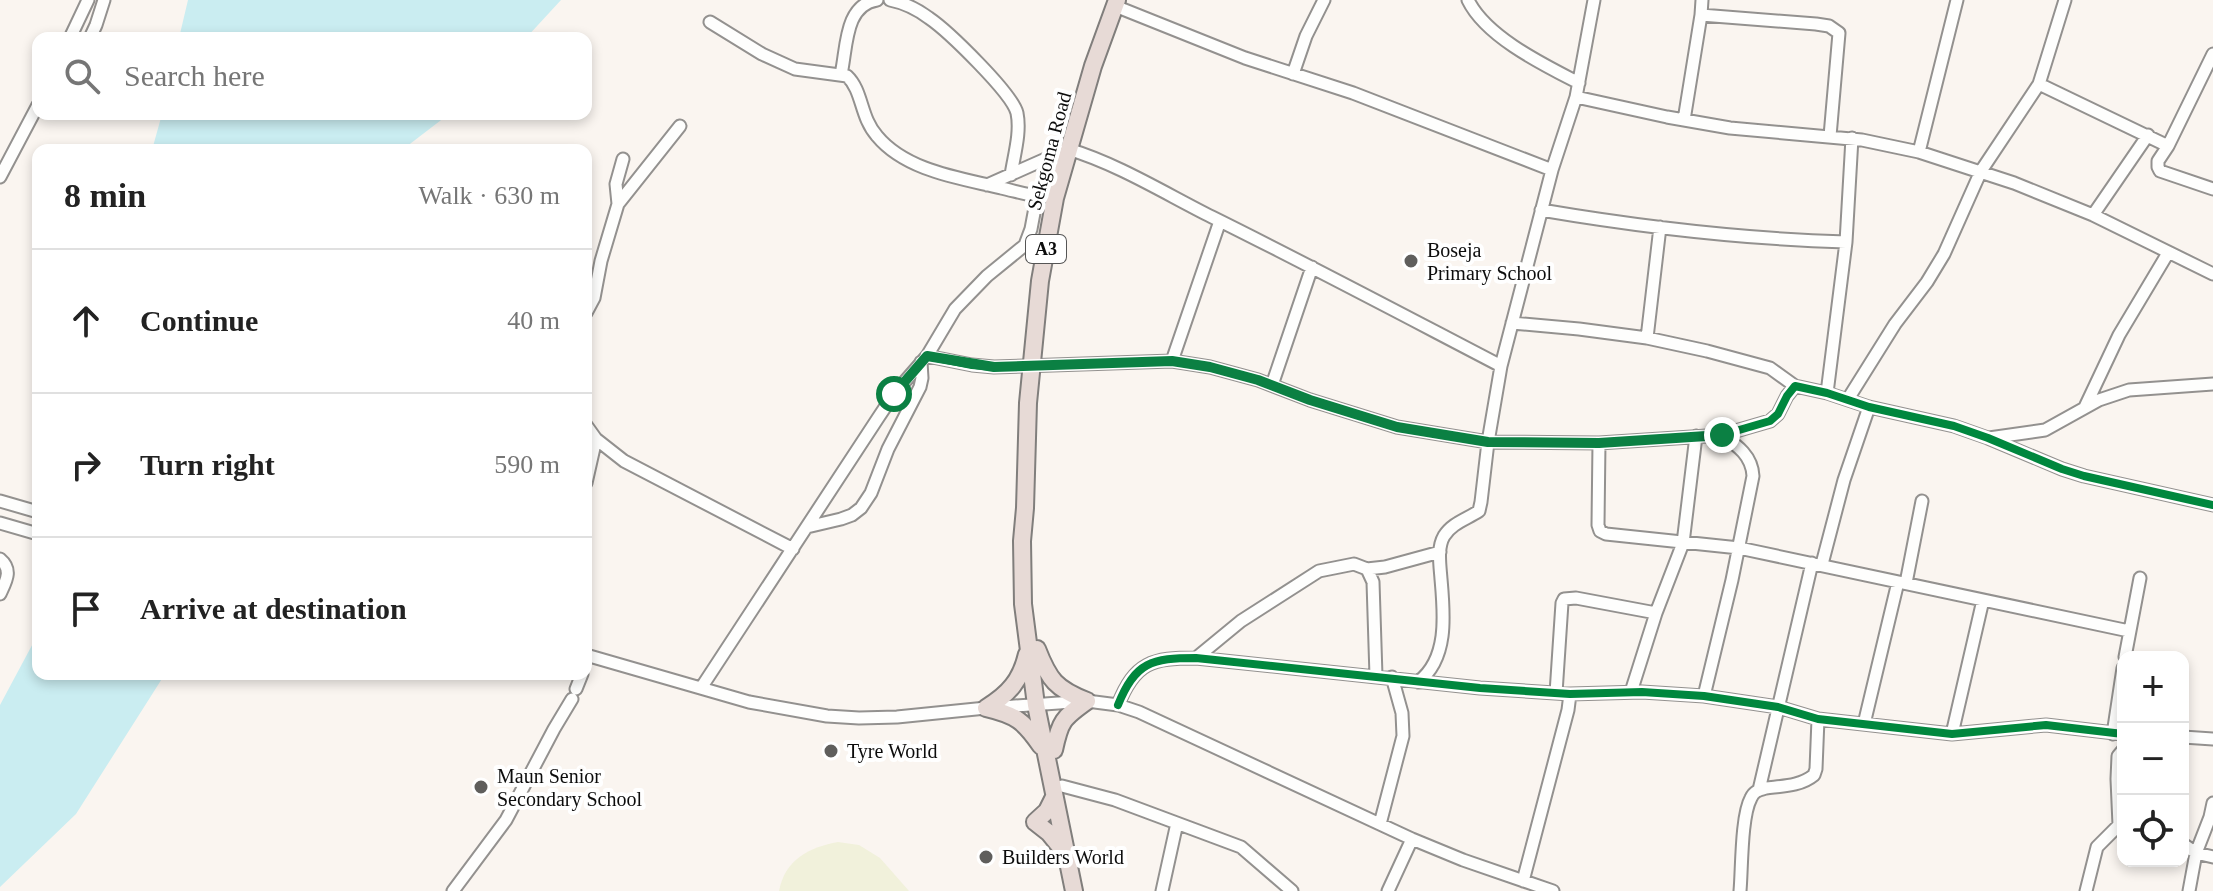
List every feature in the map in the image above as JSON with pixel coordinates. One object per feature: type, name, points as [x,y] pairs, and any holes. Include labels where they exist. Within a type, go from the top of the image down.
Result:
[{"type":"highway","name":"Sekgoma Road","points":[[1083,891],[1058,792],[1023,604],[1022,541],[1030,367],[1040,281],[1055,198],[1068,149],[1116,3]]},
{"type":"highway","points":[[1033,650],[1050,679],[1070,695],[1087,701]]},
{"type":"highway","points":[[986,708],[1014,687],[1033,650]]},
{"type":"highway","points":[[986,708],[1008,713],[1021,720],[1050,751],[1061,722],[1087,701]]},
{"type":"highway","name":"Sekgoma Road","points":[[1058,792],[1074,891]]},
{"type":"highway","points":[[1058,792],[1047,811],[1035,822],[1049,833],[1066,856]]},
{"type":"street","points":[[73,32],[88,0]]},
{"type":"street","points":[[93,32],[104,0]]},
{"type":"street","points":[[841,74],[855,13],[861,6],[877,0]]},
{"type":"street","points":[[890,0],[914,8],[933,20],[1011,99],[1018,124],[1011,175]]},
{"type":"street","points":[[1293,74],[1306,36],[1324,0]]},
{"type":"street","points":[[1468,0],[1472,8],[1508,43],[1579,83]]},
{"type":"street","points":[[1418,682],[1430,669],[1443,632],[1442,541],[1452,526],[1479,511],[1501,366],[1552,170],[1576,97],[1594,0]]},
{"type":"street","points":[[1684,120],[1702,0]]},
{"type":"street","points":[[1919,152],[1957,0]]},
{"type":"street","points":[[1848,399],[1944,254],[1981,171],[2039,84],[2065,0]]},
{"type":"street","points":[[1116,3],[1245,58],[1353,93],[1552,170]]},
{"type":"street","points":[[1701,15],[1816,24],[1829,26],[1839,33],[1830,136]]},
{"type":"street","points":[[710,22],[762,54],[795,69],[841,74],[851,80],[865,119],[877,137],[913,162],[987,185],[1055,198]]},
{"type":"street","points":[[2212,59],[2158,161],[2158,167],[2160,171],[2213,189]]},
{"type":"street","points":[[2039,84],[2168,146]]},
{"type":"street","points":[[1576,97],[1730,128],[1852,138],[1919,152],[1981,171],[2093,215],[2213,274]]},
{"type":"street","points":[[0,177],[32,116]]},
{"type":"street","points":[[592,302],[618,204],[680,126]]},
{"type":"street","points":[[2093,215],[2148,135]]},
{"type":"street","points":[[1827,393],[1846,242],[1852,138]]},
{"type":"street","points":[[987,185],[1068,149],[1103,162],[1501,366]]},
{"type":"street","points":[[618,204],[616,184],[623,159]]},
{"type":"street","points":[[701,688],[878,418],[924,359],[945,323],[968,294],[1025,245],[1037,197]]},
{"type":"street","points":[[1541,210],[1660,227],[1846,242]]},
{"type":"street","points":[[1172,361],[1220,221]]},
{"type":"street","points":[[1647,338],[1660,227]]},
{"type":"street","points":[[2084,408],[2119,335],[2168,253]]},
{"type":"street","points":[[1272,385],[1312,267]]},
{"type":"street","points":[[1512,323],[1647,338],[1755,363],[1770,368],[1795,386],[1954,426],[2062,469],[2213,505]]},
{"type":"street","points":[[924,359],[1030,367],[1172,361],[1210,367],[1272,385],[1397,427],[1488,442],[1599,443],[1722,435],[1770,421],[1778,414],[1795,386]]},
{"type":"street","points":[[807,527],[852,515],[861,508],[871,493],[920,387],[924,359]]},
{"type":"street","points":[[1988,438],[2045,430],[2084,408],[2129,390],[2212,382]]},
{"type":"street","points":[[1759,790],[1817,564],[1869,407]]},
{"type":"street","points":[[592,433],[624,461],[793,549]]},
{"type":"street","points":[[1704,696],[1753,476],[1747,456],[1722,435]]},
{"type":"street","points":[[1631,692],[1656,613],[1683,543],[1696,436]]},
{"type":"street","points":[[592,457],[596,439]]},
{"type":"street","points":[[1599,443],[1598,517],[1600,531],[1606,534],[1739,548],[2129,631]]},
{"type":"street","points":[[0,501],[32,510]]},
{"type":"street","points":[[1864,724],[1922,501]]},
{"type":"street","points":[[0,523],[32,532]]},
{"type":"street","points":[[1196,658],[1241,621],[1319,571],[1354,564],[1367,569],[1385,567],[1440,552]]},
{"type":"street","points":[[0,559],[8,571],[0,594]]},
{"type":"street","points":[[1367,569],[1373,582],[1376,676]]},
{"type":"street","points":[[2126,651],[2140,578]]},
{"type":"street","points":[[1556,693],[1564,599],[1576,598],[1656,613]]},
{"type":"street","points":[[1952,734],[1983,600]]},
{"type":"street","points":[[1118,705],[1135,673],[1151,662],[1168,658],[1196,658],[1418,682],[1556,693],[1631,692],[1704,696],[1778,707],[1818,719],[1952,734],[2046,725],[2117,734]]},
{"type":"street","points":[[592,659],[749,702],[827,716],[897,717],[1087,701],[1118,705],[1412,839],[1553,891]]},
{"type":"street","points":[[1380,824],[1403,736],[1402,713],[1392,677]]},
{"type":"street","points":[[453,891],[506,820],[580,680]]},
{"type":"street","points":[[1523,881],[1570,694]]},
{"type":"street","points":[[1740,891],[1746,816],[1752,795],[1759,790],[1802,782],[1814,775],[1818,719]]},
{"type":"street","points":[[2189,737],[2213,739]]},
{"type":"street","points":[[1058,792],[1081,789],[1241,847],[1292,891]]},
{"type":"street","points":[[2189,891],[2196,853],[2213,803]]},
{"type":"street","points":[[1162,891],[1177,823]]},
{"type":"street","points":[[2086,891],[2097,847],[2117,830]]},
{"type":"street","points":[[1388,891],[1412,839]]},
{"type":"street","points":[[2189,848],[2213,857]]},
{"type":"green space","points":[[838,842],[859,845],[880,858],[909,891],[779,891],[787,871],[800,856]]},
{"type":"water","points":[[188,0],[561,0],[532,32],[180,32]]},
{"type":"water","points":[[160,120],[441,120],[410,144],[154,144]]},
{"type":"water","points":[[32,645],[32,680],[161,680],[76,814],[0,887],[0,705]]},
{"type":"cycle path","points":[[927,356],[994,367],[1172,361],[1258,380],[1397,427],[1488,442],[1599,443],[1722,435],[1770,421],[1778,414],[1795,386],[1954,426],[2084,476],[2213,505]]},
{"type":"cycle path","points":[[1118,705],[1131,680],[1147,665],[1168,659],[1196,658],[1480,688],[1570,694],[1642,692],[1704,696],[1778,707],[1818,719],[1952,734],[2046,725],[2117,733]]},
{"type":"place","name":"Boseja Primary School","points":[[1411,261]]},
{"type":"place","name":"Tyre World","points":[[831,751]]},
{"type":"place","name":"Maun Senior Secondary School","points":[[481,787]]},
{"type":"place","name":"Builders World","points":[[986,857]]},
{"type":"route","points":[[894,394],[927,356],[972,365],[1019,368],[1172,361],[1258,380],[1397,427],[1488,442],[1599,443],[1722,435]]}]
